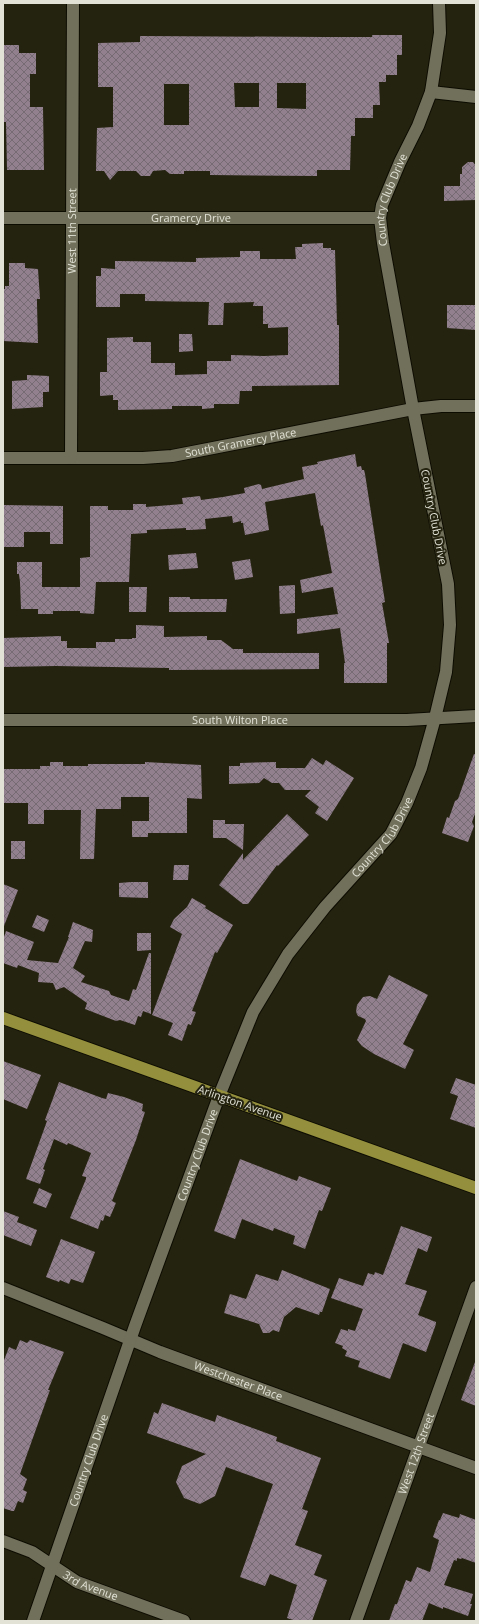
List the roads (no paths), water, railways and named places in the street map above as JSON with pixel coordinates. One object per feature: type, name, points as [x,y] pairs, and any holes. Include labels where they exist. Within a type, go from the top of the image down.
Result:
[{"type":"main road","name":"Arlington Avenue","points":[[3,1018],[476,1188]]},
{"type":"street","name":"West 11th Street","points":[[72,3],[72,458]]},
{"type":"street","name":"Country Club Drive","points":[[33,1621],[130,1340],[219,1096],[253,1012],[288,954],[325,907],[391,834],[407,803],[421,768],[435,718],[446,672],[450,625],[448,584],[413,409],[383,244],[380,218],[382,205],[400,162],[418,126],[431,92],[440,33],[439,3]]},
{"type":"street","points":[[431,92],[476,97]]},
{"type":"street","name":"Gramercy Drive","points":[[3,218],[380,218]]},
{"type":"street","name":"South Gramercy Place","points":[[3,458],[143,458],[172,456],[413,409],[441,406],[476,406]]},
{"type":"street","name":"South Wilton Place","points":[[3,720],[407,720],[476,716]]},
{"type":"street","name":"West 12th Street","points":[[356,1621],[476,1287]]},
{"type":"street","name":"Westchester Place","points":[[3,1288],[130,1340],[476,1468]]},
{"type":"street","name":"3rd Avenue","points":[[3,1541],[32,1552],[77,1582],[184,1621]]}]
